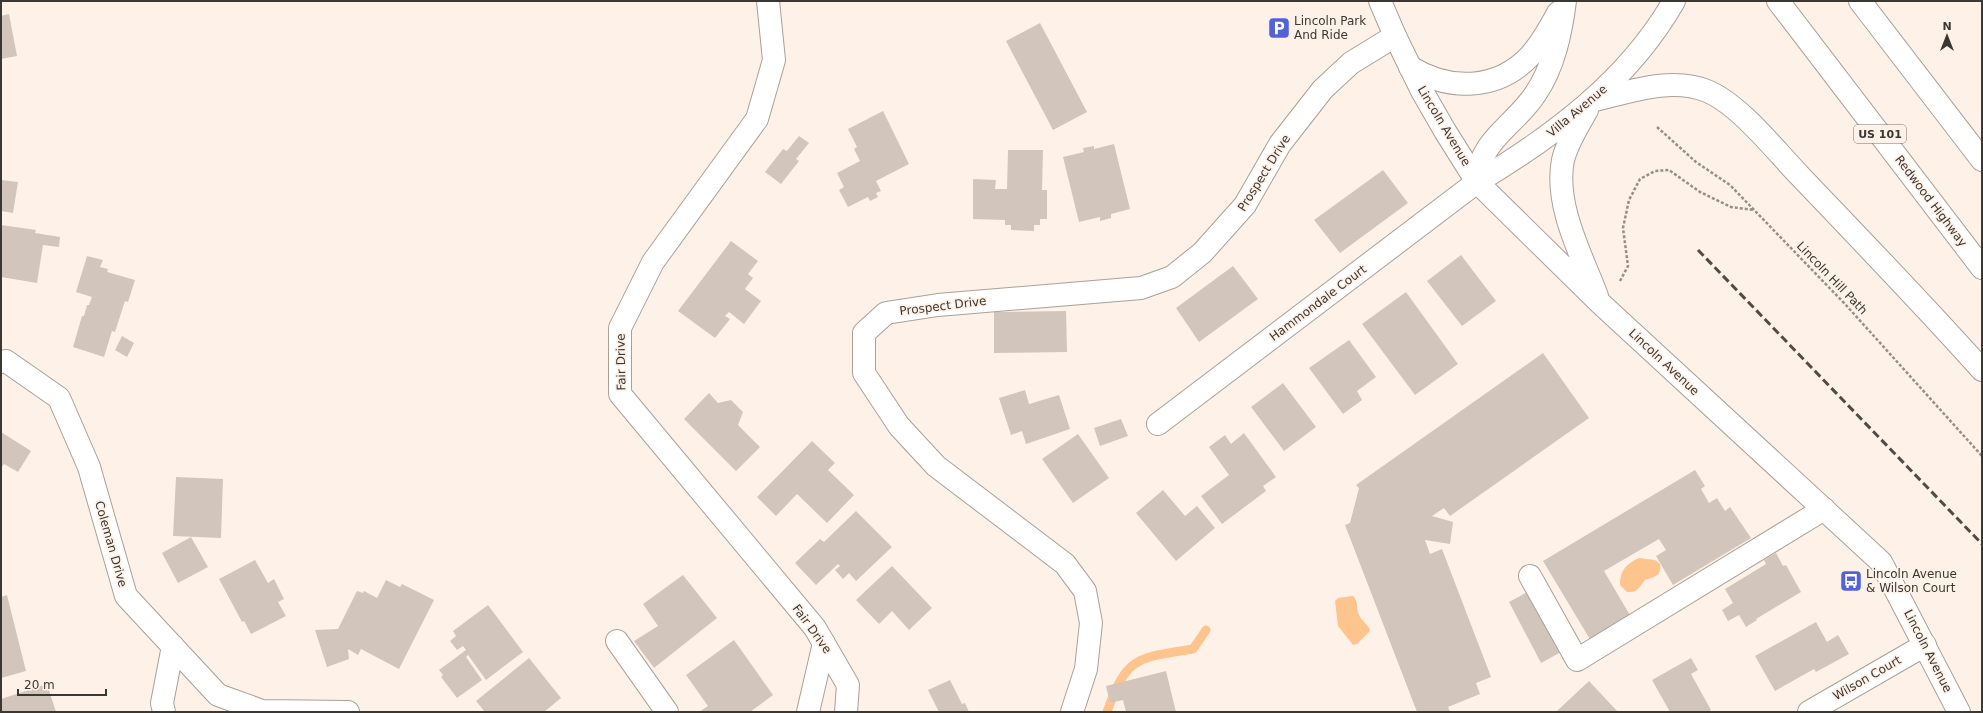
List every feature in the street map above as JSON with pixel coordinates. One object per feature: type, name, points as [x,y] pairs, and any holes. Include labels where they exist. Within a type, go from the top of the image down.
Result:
[{"type":"main road","name":"Fair Drive","points":[[768,1],[774,60],[757,119],[653,262],[626,315],[620,328],[620,394],[815,628],[848,685],[846,712]]},
{"type":"main road","name":"Lincoln Avenue","points":[[1380,1],[1410,67],[1445,131],[1477,182],[1602,305],[1881,562],[1959,712]]},
{"type":"main road","points":[[1410,67],[1433,79],[1459,84],[1484,82],[1504,76],[1522,63],[1536,48],[1565,1]]},
{"type":"main road","points":[[1477,182],[1478,171],[1486,149],[1526,106],[1545,78],[1552,62],[1558,41],[1565,1]]},
{"type":"main road","name":"Villa Avenue","points":[[1477,182],[1536,144],[1591,102],[1642,46],[1674,1]]},
{"type":"main road","name":"Redwood Highway","points":[[1778,1],[1982,268]]},
{"type":"main road","points":[[1860,1],[1982,160]]},
{"type":"main road","name":"Prospect Drive","points":[[1072,712],[1086,669],[1091,623],[1085,591],[1065,564],[936,466],[898,426],[864,373],[864,333],[886,313],[938,305],[1141,288],[1172,277],[1202,253],[1245,205],[1280,144],[1323,89],[1351,63],[1395,36]]},
{"type":"main road","points":[[1602,305],[1566,212],[1562,186],[1564,160],[1568,146],[1591,102],[1650,87],[1678,85],[1707,91],[1721,99],[1755,129],[1922,304],[1982,370]]},
{"type":"main road","name":"Hammondale Court","points":[[1158,424],[1477,182]]},
{"type":"main road","name":"Coleman Drive","points":[[1,362],[6,361],[59,398],[89,467],[126,596],[218,695],[262,711],[348,712]]},
{"type":"main road","points":[[1530,576],[1577,660],[1824,509]]},
{"type":"main road","points":[[617,641],[667,712]]},
{"type":"main road","points":[[808,712],[824,643]]},
{"type":"main road","name":"Wilson Court","points":[[1809,712],[1925,645]]},
{"type":"main road","points":[[164,712],[162,703],[173,646]]},
{"type":"path","name":"Lincoln Hill Path","points":[[1657,127],[1696,162],[1730,185],[1846,304],[1982,456]]},
{"type":"path","points":[[1602,305],[1628,266],[1623,228],[1629,200],[1640,179],[1656,171],[1669,170],[1700,192],[1731,207],[1754,210]]},
{"type":"shaded area","points":[[1639,558],[1655,560],[1660,564],[1659,574],[1645,580],[1634,592],[1627,592],[1620,585],[1621,575],[1627,565]]},
{"type":"shaded area","points":[[1353,596],[1356,601],[1360,617],[1368,626],[1370,631],[1357,644],[1353,645],[1338,626],[1335,601],[1338,598]]},
{"type":"building","points":[[9,14],[17,56],[1,59],[1,16]]},
{"type":"building","points":[[1040,23],[1087,112],[1053,130],[1006,41]]},
{"type":"building","points":[[883,111],[909,164],[876,181],[881,191],[876,193],[878,197],[870,201],[868,197],[848,207],[839,190],[844,187],[837,173],[860,161],[854,149],[857,147],[848,129]]},
{"type":"building","points":[[799,136],[809,143],[796,159],[799,161],[781,184],[765,172],[783,149],[787,151]]},
{"type":"building","points":[[1114,144],[1130,209],[1111,214],[1111,218],[1100,221],[1100,217],[1079,222],[1063,157],[1084,152],[1083,148],[1094,146],[1094,149]]},
{"type":"building","points":[[1008,150],[1043,150],[1042,190],[1047,190],[1047,219],[1040,219],[1040,225],[1034,225],[1034,231],[1011,230],[1011,225],[1005,225],[1005,220],[973,219],[973,179],[996,180],[995,189],[1007,189]]},
{"type":"building","points":[[1383,170],[1408,203],[1340,253],[1314,220]]},
{"type":"building","points":[[1,180],[18,182],[13,213],[1,211]]},
{"type":"building","points":[[1,225],[36,230],[35,233],[60,237],[59,247],[43,245],[37,283],[1,277]]},
{"type":"building","points":[[731,241],[758,261],[748,274],[753,278],[745,289],[761,301],[744,324],[729,312],[725,316],[730,319],[715,338],[678,311]]},
{"type":"building","points":[[1461,255],[1496,301],[1462,326],[1427,281]]},
{"type":"building","points":[[87,256],[103,260],[100,267],[108,269],[107,272],[135,280],[128,302],[125,301],[115,332],[112,331],[104,357],[73,347],[82,316],[84,316],[87,305],[89,305],[92,297],[76,292]]},
{"type":"building","points":[[1233,266],[1258,299],[1199,342],[1176,308]]},
{"type":"building","points":[[1406,292],[1458,364],[1415,395],[1362,324]]},
{"type":"building","points":[[1066,311],[1067,352],[994,353],[994,312]]},
{"type":"building","points":[[122,336],[134,343],[127,357],[115,350]]},
{"type":"building","points":[[1349,340],[1376,377],[1357,391],[1362,400],[1343,414],[1309,368]]},
{"type":"building","points":[[1543,353],[1589,418],[1450,516],[1444,508],[1432,516],[1453,522],[1450,544],[1425,540],[1430,554],[1442,549],[1491,677],[1476,683],[1480,694],[1448,707],[1450,712],[1417,712],[1345,525],[1350,523],[1359,488],[1356,485]]},
{"type":"building","points":[[1283,383],[1316,427],[1284,451],[1251,407]]},
{"type":"building","points":[[1025,390],[1029,404],[1059,395],[1070,429],[1026,444],[1022,431],[1011,435],[999,398]]},
{"type":"building","points":[[709,393],[718,403],[731,400],[743,412],[738,425],[760,447],[736,471],[684,419]]},
{"type":"building","points":[[1121,419],[1128,436],[1100,446],[1094,428]]},
{"type":"building","points":[[1,432],[31,451],[18,472],[4,464],[1,468]]},
{"type":"building","points":[[1244,433],[1276,477],[1263,486],[1266,491],[1222,524],[1201,496],[1229,475],[1209,447],[1225,435],[1231,444]]},
{"type":"building","points":[[1078,434],[1109,478],[1073,503],[1042,459]]},
{"type":"building","points":[[812,441],[835,463],[828,470],[854,495],[827,523],[797,494],[776,516],[757,497]]},
{"type":"building","points":[[1695,470],[1705,486],[1701,489],[1709,503],[1717,498],[1725,511],[1730,507],[1751,538],[1673,585],[1656,556],[1666,550],[1659,539],[1604,571],[1631,617],[1594,646],[1543,561]]},
{"type":"building","points":[[176,477],[223,479],[221,538],[173,536]]},
{"type":"building","points":[[1163,490],[1185,516],[1197,506],[1215,528],[1176,561],[1136,513]]},
{"type":"building","points":[[856,511],[892,547],[856,581],[849,573],[843,579],[835,570],[840,566],[838,564],[816,585],[795,563],[820,539],[824,542]]},
{"type":"building","points":[[191,537],[208,567],[178,583],[162,553]]},
{"type":"building","points":[[1776,553],[1783,566],[1786,565],[1801,592],[1756,619],[1757,620],[1746,627],[1739,615],[1728,621],[1722,610],[1733,603],[1725,589],[1766,564],[1764,560]]},
{"type":"building","points":[[255,560],[268,583],[274,579],[284,599],[278,602],[286,616],[251,634],[244,621],[242,622],[219,579]]},
{"type":"building","points":[[892,566],[932,608],[909,630],[892,611],[879,624],[856,600]]},
{"type":"building","points":[[683,575],[717,618],[654,668],[634,641],[658,626],[643,604]]},
{"type":"building","points":[[386,580],[400,587],[402,584],[434,600],[399,669],[361,649],[358,655],[348,649],[349,659],[327,667],[315,630],[338,629],[357,591],[363,593],[364,591],[377,598]]},
{"type":"building","points":[[1531,590],[1563,651],[1541,663],[1509,602]]},
{"type":"building","points":[[7,595],[26,671],[1,678],[1,597]]},
{"type":"building","points":[[488,605],[523,652],[486,680],[468,655],[466,657],[482,680],[457,698],[441,677],[443,675],[439,670],[466,650],[463,646],[457,650],[450,641],[456,636],[453,631]]},
{"type":"building","points":[[1816,622],[1827,642],[1838,635],[1849,654],[1816,672],[1814,669],[1775,691],[1755,656]]},
{"type":"building","points":[[734,640],[773,695],[750,712],[699,712],[708,706],[686,675]]},
{"type":"building","points":[[529,658],[561,698],[544,712],[485,712],[476,701]]},
{"type":"building","points":[[1691,658],[1698,670],[1691,674],[1711,710],[1708,712],[1670,712],[1652,680]]},
{"type":"building","points":[[1166,671],[1176,712],[1126,712],[1123,700],[1110,703],[1106,686]]},
{"type":"building","points":[[950,680],[962,704],[965,703],[969,712],[939,712],[928,690]]},
{"type":"building","points":[[1589,681],[1618,712],[1557,711]]},
{"type":"building","points":[[47,684],[56,712],[1,712],[1,699]]},
{"type":"waterway","points":[[1107,712],[1114,693],[1128,669],[1137,662],[1147,658],[1193,649],[1206,630]]},
{"type":"railway","points":[[1698,250],[1982,544]]},
{"type":"place","name":"Lincoln Park And Ride","points":[[1279,28]]},
{"type":"place","name":"Lincoln Avenue & Wilson Court","points":[[1851,581]]}]
